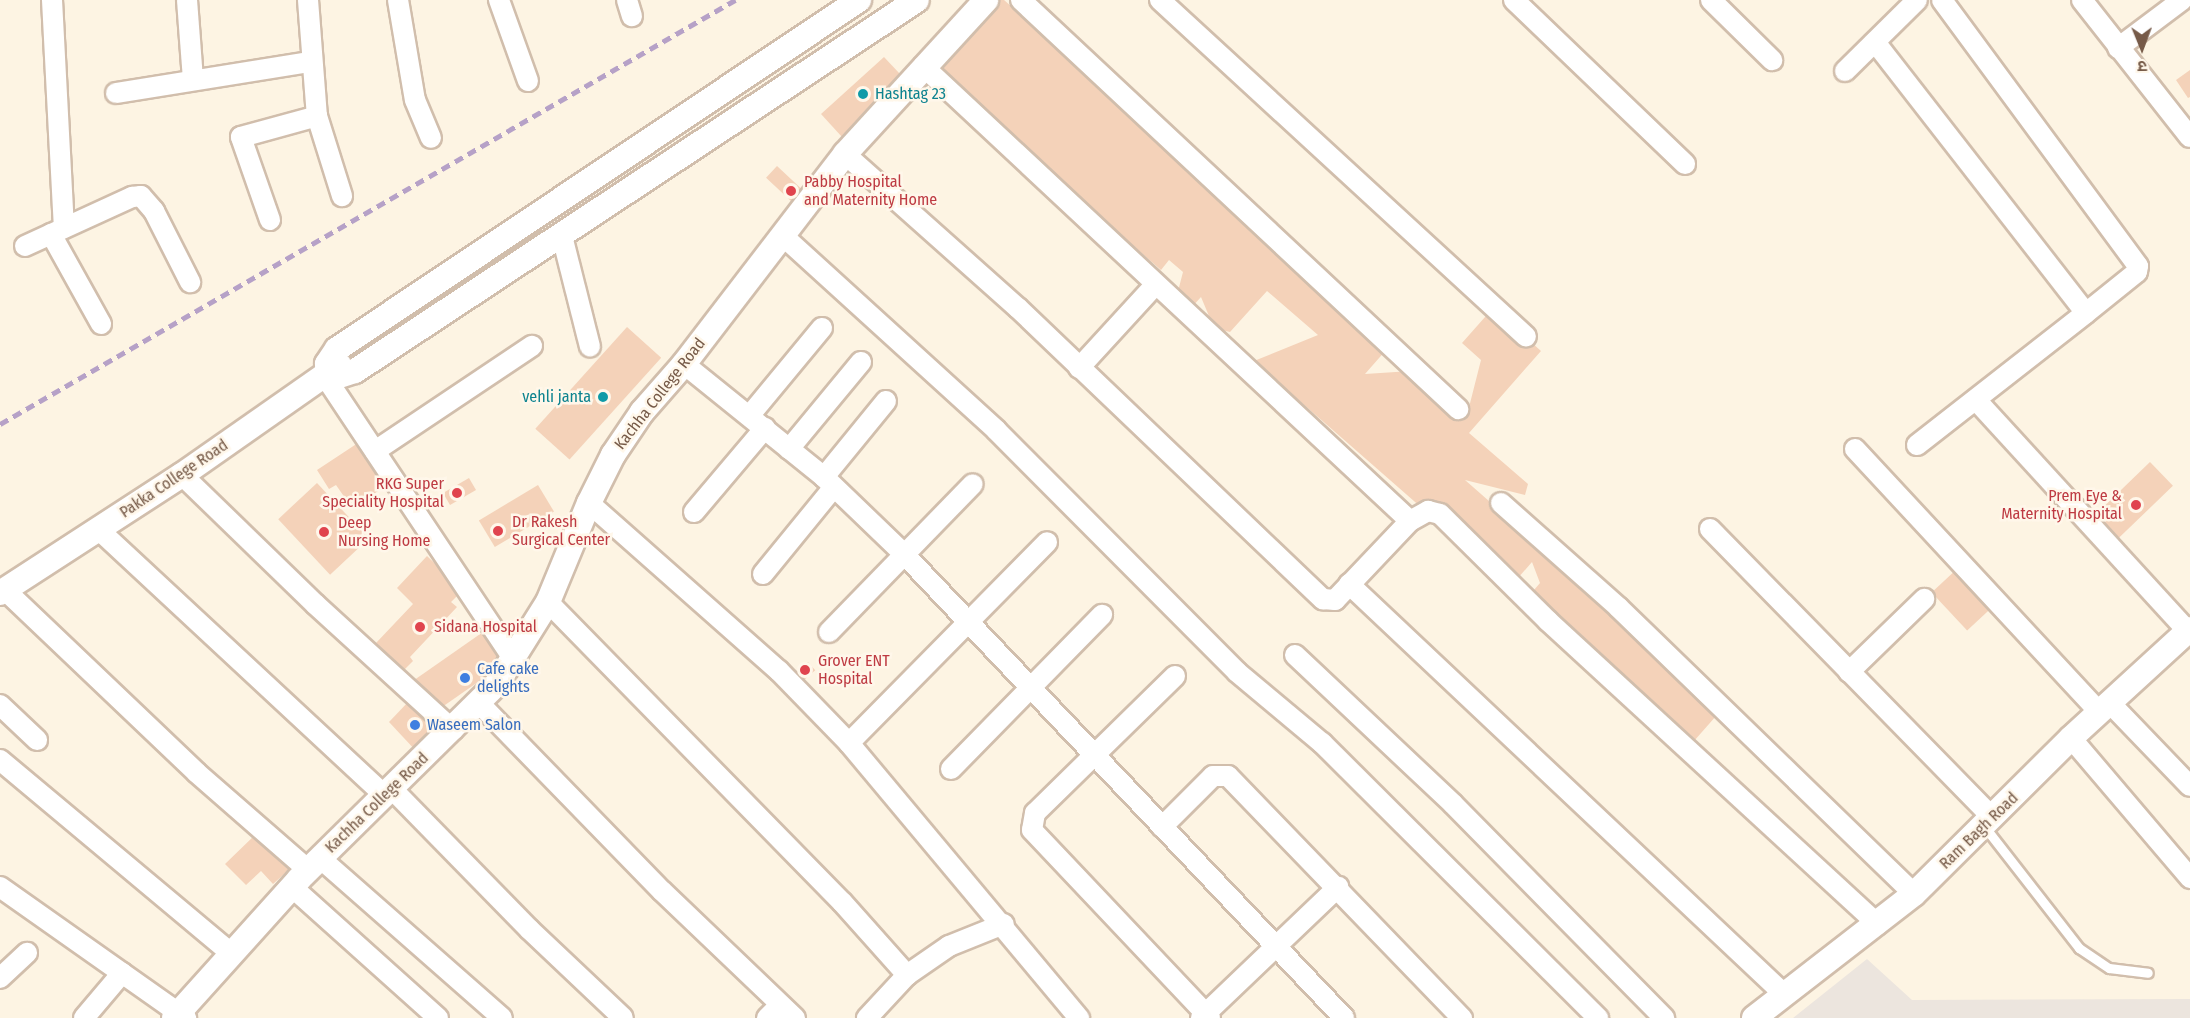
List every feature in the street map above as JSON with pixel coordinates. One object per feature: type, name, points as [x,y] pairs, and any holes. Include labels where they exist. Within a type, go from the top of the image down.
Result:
[{"type":"street","points":[[52,0],[58,231],[101,324]]},
{"type":"street","points":[[187,0],[193,80]]},
{"type":"street","points":[[308,0],[310,62],[317,116],[342,196]]},
{"type":"street","points":[[398,0],[415,100],[431,138]]},
{"type":"street","points":[[499,0],[528,81]]},
{"type":"street","points":[[858,0],[337,349],[327,364],[336,377],[355,371],[917,0]]},
{"type":"street","name":"Pakka College Road","points":[[2,591],[182,475],[332,370],[888,0]]},
{"type":"street","name":"Kachha College Road","points":[[180,1016],[292,887],[480,704],[515,661],[548,602],[589,503],[613,455],[642,412],[684,364],[845,154],[923,66],[986,0]]},
{"type":"street","points":[[1020,0],[1458,409]]},
{"type":"street","points":[[1160,0],[1526,336]]},
{"type":"street","points":[[1514,0],[1685,164]]},
{"type":"street","points":[[1711,0],[1772,60]]},
{"type":"street","points":[[1917,445],[2137,272],[2137,260],[1942,0]]},
{"type":"street","points":[[2082,0],[2190,137]]},
{"type":"street","points":[[2118,48],[2182,0]]},
{"type":"street","points":[[1845,71],[1875,42],[1909,3]]},
{"type":"street","points":[[1875,42],[2086,313]]},
{"type":"street","points":[[116,93],[310,62]]},
{"type":"street","points":[[923,66],[1410,521]]},
{"type":"street","points":[[270,220],[242,137],[317,116]]},
{"type":"street","points":[[845,154],[1078,368],[1323,599],[1335,600],[1410,521],[1428,511],[1440,514],[1540,614],[1878,924]]},
{"type":"street","points":[[25,246],[132,197],[141,196],[154,211],[190,282]]},
{"type":"street","points":[[782,235],[996,429],[1237,672],[1322,743],[1598,1018]]},
{"type":"street","points":[[562,236],[590,347]]},
{"type":"street","points":[[1078,368],[1155,285]]},
{"type":"street","points":[[750,415],[822,328]]},
{"type":"street","points":[[375,451],[532,346]]},
{"type":"street","points":[[789,449],[861,362]]},
{"type":"street","points":[[684,364],[750,415],[829,482],[903,554],[969,620],[1092,755],[1344,1018]]},
{"type":"street","points":[[332,370],[375,451],[515,661]]},
{"type":"street","points":[[1977,400],[2189,630]]},
{"type":"street","points":[[763,574],[886,401]]},
{"type":"street","points":[[694,512],[765,428]]},
{"type":"street","points":[[1855,449],[2105,708],[2190,786]]},
{"type":"street","points":[[182,475],[315,604],[453,730]]},
{"type":"street","points":[[829,632],[973,484]]},
{"type":"street","points":[[589,503],[779,671],[849,743],[1004,924],[1079,1018]]},
{"type":"street","points":[[1501,503],[1618,607],[1914,894]]},
{"type":"street","points":[[98,529],[388,793],[623,1018]]},
{"type":"street","points":[[1710,529],[1849,672],[1989,822]]},
{"type":"street","points":[[849,743],[1047,543]]},
{"type":"street","points":[[1349,584],[1785,995]]},
{"type":"street","points":[[2,591],[197,773],[314,864],[502,1018]]},
{"type":"street","points":[[1849,672],[1924,599]]},
{"type":"street","points":[[548,602],[819,878],[907,975]]},
{"type":"street","points":[[951,769],[1102,615]]},
{"type":"street","name":"Ram Bagh Road","points":[[1754,1018],[1914,894],[2071,738],[2189,630]]},
{"type":"street","points":[[1295,655],[1453,804],[1664,1018]]},
{"type":"street","points":[[1174,676],[1035,813],[1032,830],[1206,1016],[1338,887]]},
{"type":"street","points":[[480,704],[781,1014]]},
{"type":"street","points":[[0,705],[37,740]]},
{"type":"street","points":[[2071,738],[2190,878]]},
{"type":"street","points":[[0,760],[232,954]]},
{"type":"street","points":[[1162,827],[1213,776],[1228,776],[1338,887],[1453,1015]]},
{"type":"street","points":[[0,887],[180,1016]]},
{"type":"street","points":[[292,887],[438,1018]]},
{"type":"street","points":[[867,1018],[907,975],[949,946],[1004,924]]},
{"type":"street","points":[[0,978],[27,953]]},
{"type":"street","points":[[84,1018],[122,973]]},
{"type":"lane","points":[[1989,822],[2079,948],[2109,968],[2148,973]]},
{"type":"shaded area","points":[[1867,959],[1912,1000],[2190,999],[2190,1018],[1793,1018]]},
{"type":"building","points":[[997,0],[1004,0],[1394,341],[1365,374],[1411,371],[1466,419],[1481,360],[1462,343],[1493,308],[1541,351],[1469,433],[1528,484],[1525,495],[1465,480],[1724,707],[1694,741],[1528,597],[1540,583],[1532,562],[1511,586],[1254,361],[1318,335],[1267,291],[1230,332],[1214,328],[1201,297],[1191,308],[1177,295],[1183,272],[1169,260],[1161,270],[934,72]]},
{"type":"building","name":"Hashtag 23","points":[[884,57],[900,74],[842,137],[821,114]]},
{"type":"building","points":[[2190,70],[2190,97],[2188,98],[2176,80]]},
{"type":"building","points":[[777,166],[802,189],[791,201],[766,178]]},
{"type":"building","name":"vehli janta","points":[[627,327],[661,358],[570,460],[535,429]]},
{"type":"building","points":[[364,439],[392,482],[352,508],[336,485],[329,489],[317,470]]},
{"type":"building","points":[[2150,462],[2173,486],[2116,541],[2093,517]]},
{"type":"building","points":[[469,478],[476,490],[450,505],[443,493]]},
{"type":"building","points":[[317,483],[369,539],[330,575],[278,519]]},
{"type":"building","points":[[538,485],[554,512],[495,547],[479,521]]},
{"type":"building","points":[[427,556],[463,590],[451,602],[457,607],[410,657],[413,661],[396,678],[387,670],[395,661],[376,643],[413,604],[397,588]]},
{"type":"building","points":[[1958,568],[1993,606],[1967,631],[1932,593]]},
{"type":"building","name":"Cafe cake delights","points":[[483,632],[505,663],[437,711],[415,680]]},
{"type":"building","points":[[808,662],[815,670],[803,681],[796,672]]},
{"type":"building","name":"Waseem Salon","points":[[410,700],[443,728],[417,752],[389,722]]},
{"type":"building","points":[[259,831],[293,866],[273,884],[261,871],[246,885],[225,864]]},
{"type":"railway","points":[[0,424],[735,0]]},
{"type":"place","name":"Hashtag 23","points":[[863,94]]},
{"type":"place","name":"Pabby Hospital and Maternity Home","points":[[791,191]]},
{"type":"place","name":"vehli janta","points":[[603,397]]},
{"type":"place","name":"RKG Super Speciality Hospital","points":[[457,493]]},
{"type":"place","name":"Prem Eye & Maternity Hospital","points":[[2136,505]]},
{"type":"place","name":"Dr Rakesh Surgical Center","points":[[498,531]]},
{"type":"place","name":"Deep Nursing Home","points":[[324,532]]},
{"type":"place","name":"Sidana Hospital","points":[[420,627]]},
{"type":"place","name":"Grover ENT Hospital","points":[[805,670]]},
{"type":"place","name":"Cafe cake delights","points":[[465,678]]},
{"type":"place","name":"Waseem Salon","points":[[415,725]]}]
